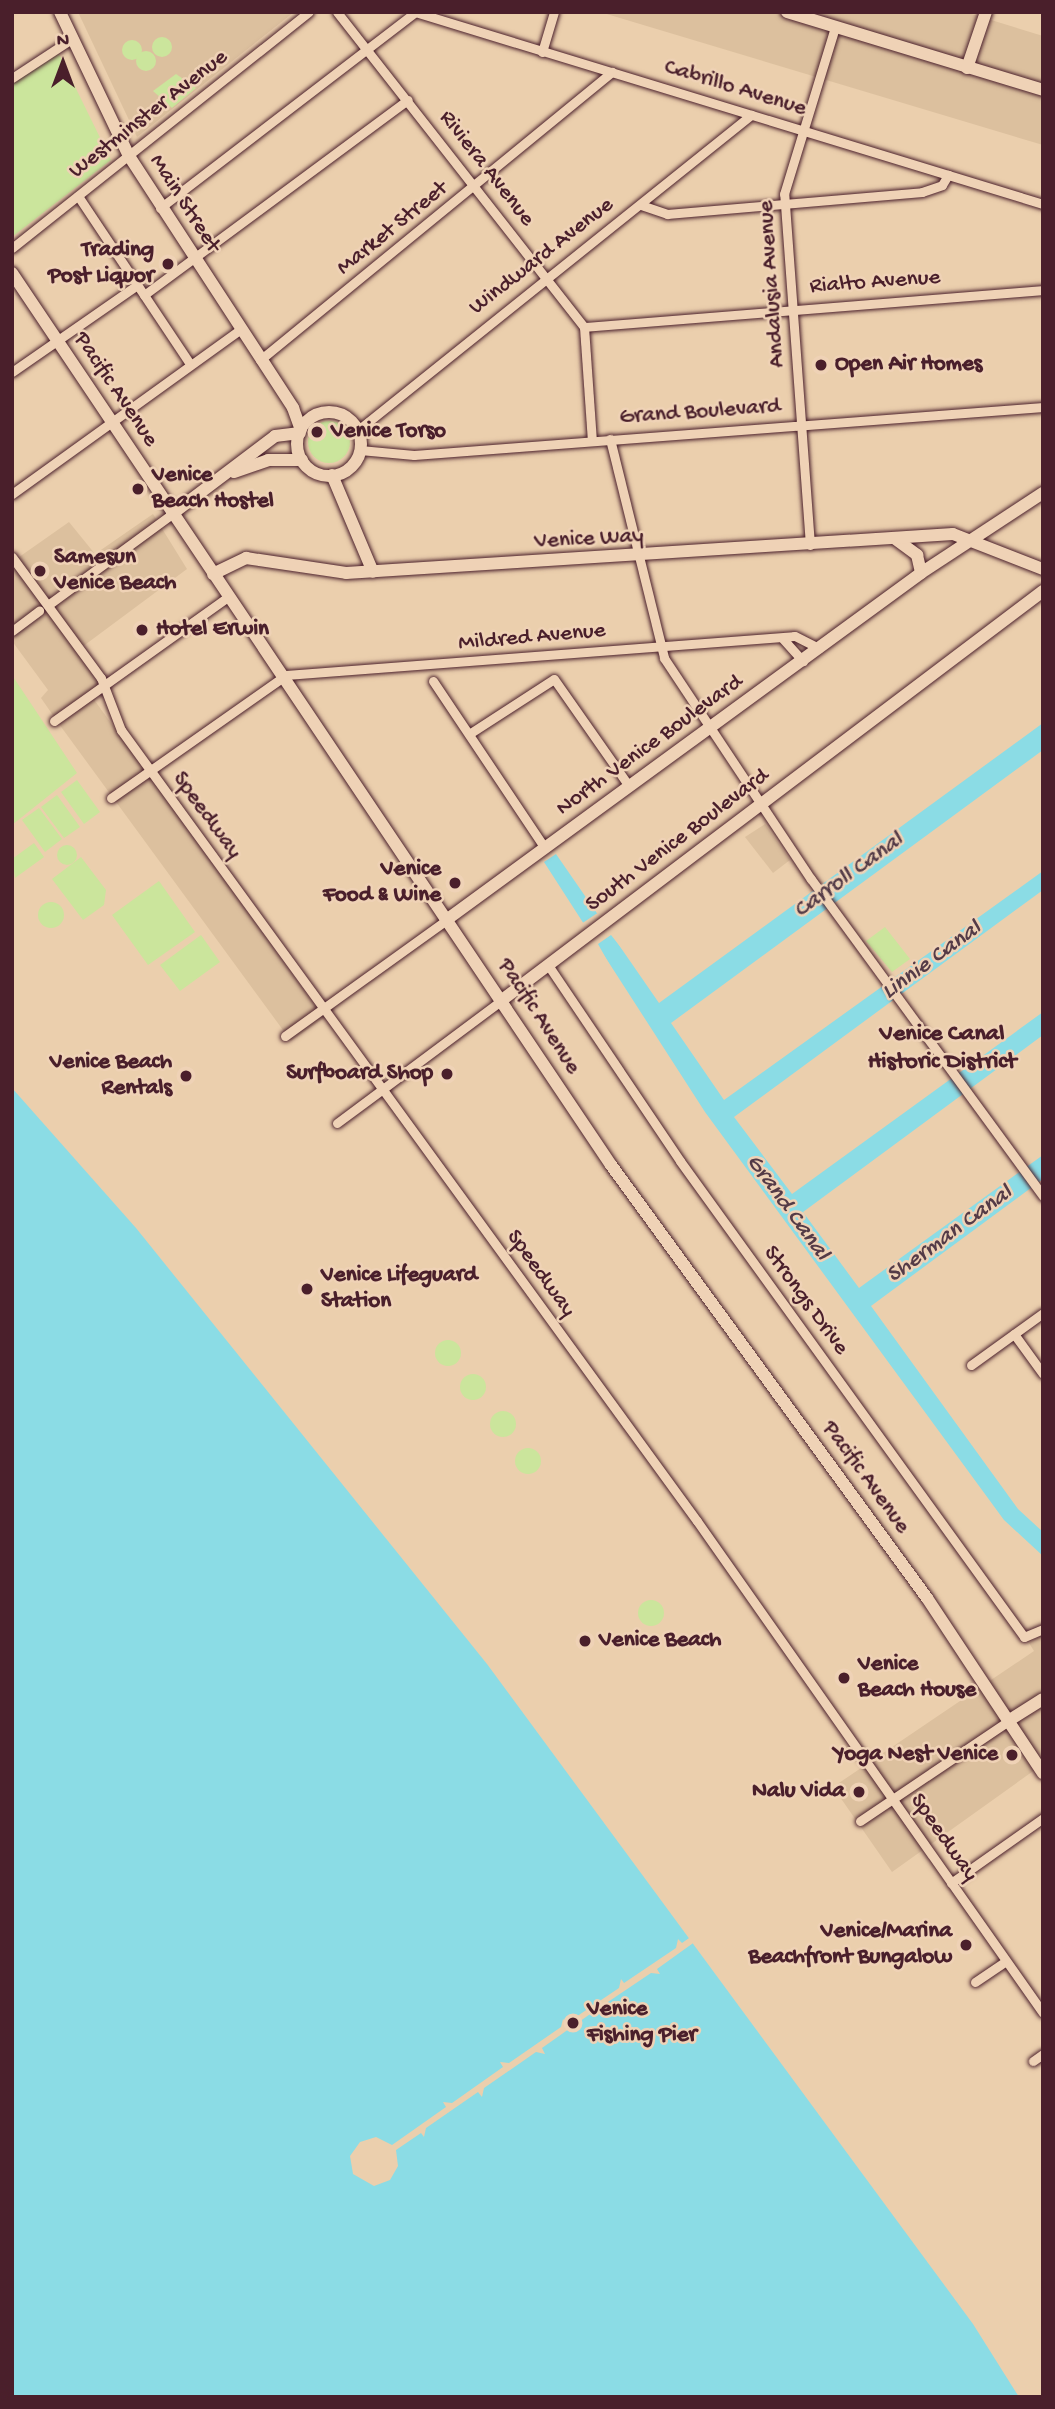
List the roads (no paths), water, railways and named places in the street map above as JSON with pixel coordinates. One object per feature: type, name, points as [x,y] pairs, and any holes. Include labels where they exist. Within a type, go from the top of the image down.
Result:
[{"type":"main road","name":"Main Street","points":[[60,12],[129,156],[160,208],[293,408],[300,431]]},
{"type":"main road","points":[[787,12],[1043,90]]},
{"type":"main road","points":[[967,68],[986,12]]},
{"type":"main road","name":"Pacific Avenue","points":[[12,273],[172,514],[286,675],[611,1165],[927,1598],[1043,1773]]},
{"type":"main road","points":[[293,408],[344,416],[358,430],[360,450],[351,467],[332,475],[313,471],[302,460],[300,431]]},
{"type":"main road","points":[[172,514],[275,436],[300,431],[321,414]]},
{"type":"main road","points":[[230,472],[268,460],[302,460]]},
{"type":"main road","points":[[332,475],[373,572]]},
{"type":"main road","name":"North Venice Boulevard","points":[[449,918],[921,573],[1043,493]]},
{"type":"main road","points":[[893,538],[917,555],[921,573]]},
{"type":"main road","name":"Venice Way","points":[[213,574],[252,558],[338,573],[643,558],[893,538],[971,539]]},
{"type":"main road","points":[[971,539],[1043,569]]},
{"type":"main road","name":"South Venice Boulevard","points":[[502,1000],[1043,591]]},
{"type":"main road","points":[[1009,1721],[1043,1699]]},
{"type":"street","name":"Westminster Avenue","points":[[12,248],[309,12]]},
{"type":"street","name":"Riviera Avenue","points":[[337,12],[477,187],[584,327]]},
{"type":"street","points":[[160,208],[366,47],[415,12]]},
{"type":"street","name":"Cabrillo Avenue","points":[[415,12],[1043,204]]},
{"type":"street","points":[[542,52],[554,12]]},
{"type":"street","name":"Andalusia Avenue","points":[[810,545],[785,203],[803,131],[835,27]]},
{"type":"street","points":[[12,78],[72,38]]},
{"type":"street","name":"Market Street","points":[[260,360],[477,187],[612,72]]},
{"type":"street","points":[[144,295],[195,261],[408,100]]},
{"type":"street","name":"Windward Avenue","points":[[358,430],[751,115]]},
{"type":"street","points":[[641,205],[667,214],[934,190],[948,175]]},
{"type":"street","points":[[78,196],[190,364]]},
{"type":"street","points":[[12,372],[55,338],[136,285]]},
{"type":"street","name":"Rialto Avenue","points":[[584,327],[1043,290]]},
{"type":"street","points":[[584,327],[592,441]]},
{"type":"street","points":[[12,494],[110,420],[241,329]]},
{"type":"street","name":"Grand Boulevard","points":[[360,450],[414,455],[1043,407]]},
{"type":"street","points":[[610,439],[643,558],[658,646],[761,806],[816,885],[1042,1195]]},
{"type":"street","points":[[48,604],[172,514]]},
{"type":"street","name":"Speedway","points":[[12,557],[48,604],[104,687],[121,730],[150,771],[382,1089],[1043,2013]]},
{"type":"street","points":[[54,721],[229,596]]},
{"type":"street","points":[[12,631],[39,611]]},
{"type":"street","name":"Mildred Avenue","points":[[286,675],[782,638],[802,637],[819,648]]},
{"type":"street","points":[[782,638],[797,646],[803,661]]},
{"type":"street","points":[[111,798],[286,675]]},
{"type":"street","points":[[469,734],[554,679],[629,786]]},
{"type":"street","points":[[433,681],[545,848]]},
{"type":"street","name":"North Venice Boulevard","points":[[285,1036],[449,918]]},
{"type":"street","name":"Strongs Drive","points":[[548,965],[680,1161],[1024,1637],[1043,1629]]},
{"type":"street","name":"South Venice Boulevard","points":[[337,1123],[502,1000]]},
{"type":"street","points":[[971,1365],[1043,1313]]},
{"type":"street","points":[[1014,1334],[1043,1374]]},
{"type":"street","points":[[860,1821],[1009,1721]]},
{"type":"street","points":[[951,1883],[1043,1818]]},
{"type":"street","points":[[975,1982],[1006,1961]]},
{"type":"street","points":[[1033,2061],[1043,2054]]},
{"type":"water","points":[[1043,723],[1043,750],[671,1023],[724,1100],[1043,871],[1043,890],[734,1117],[792,1194],[1043,1012],[1043,1035],[803,1212],[859,1288],[1043,1155],[1043,1179],[871,1306],[1018,1509],[1043,1532],[1043,1556],[1004,1520],[705,1112],[544,862],[556,854],[659,1003]]},
{"type":"water","points":[[12,1088],[136,1228],[487,1664],[973,2324],[1019,2397],[12,2397]]},
{"type":"place","name":"Trading Post Liquor","points":[[168,264]]},
{"type":"place","name":"Open Air Homes","points":[[821,365]]},
{"type":"place","name":"Venice Torso","points":[[317,432]]},
{"type":"place","name":"Venice Beach Hostel","points":[[138,489]]},
{"type":"place","name":"Samesun Venice Beach","points":[[40,571]]},
{"type":"place","name":"Hotel Erwin","points":[[142,630]]},
{"type":"place","name":"Venice Food & Wine","points":[[455,883]]},
{"type":"place","name":"Surfboard Shop","points":[[447,1074]]},
{"type":"place","name":"Venice Beach Rentals","points":[[186,1076]]},
{"type":"place","name":"Venice Lifeguard Station","points":[[307,1289]]},
{"type":"place","name":"Venice Beach","points":[[585,1641]]},
{"type":"place","name":"Venice Beach House","points":[[844,1678]]},
{"type":"place","name":"Yoga Nest Venice","points":[[1012,1755]]},
{"type":"place","name":"Nalu Vida","points":[[859,1792]]},
{"type":"place","name":"Venice/Marina Beachfront Bungalow","points":[[966,1945]]},
{"type":"place","name":"Venice Fishing Pier","points":[[573,2023]]},
{"type":"district","name":"Venice Canal Historic District","points":[[942,1049]]},
{"type":"water label","name":"Carroll Canal","points":[[849,876]]},
{"type":"water label","name":"Linnie Canal","points":[[932,961]]},
{"type":"water label","name":"Grand Canal","points":[[787,1208]]},
{"type":"water label","name":"Sherman Canal","points":[[950,1235]]}]
